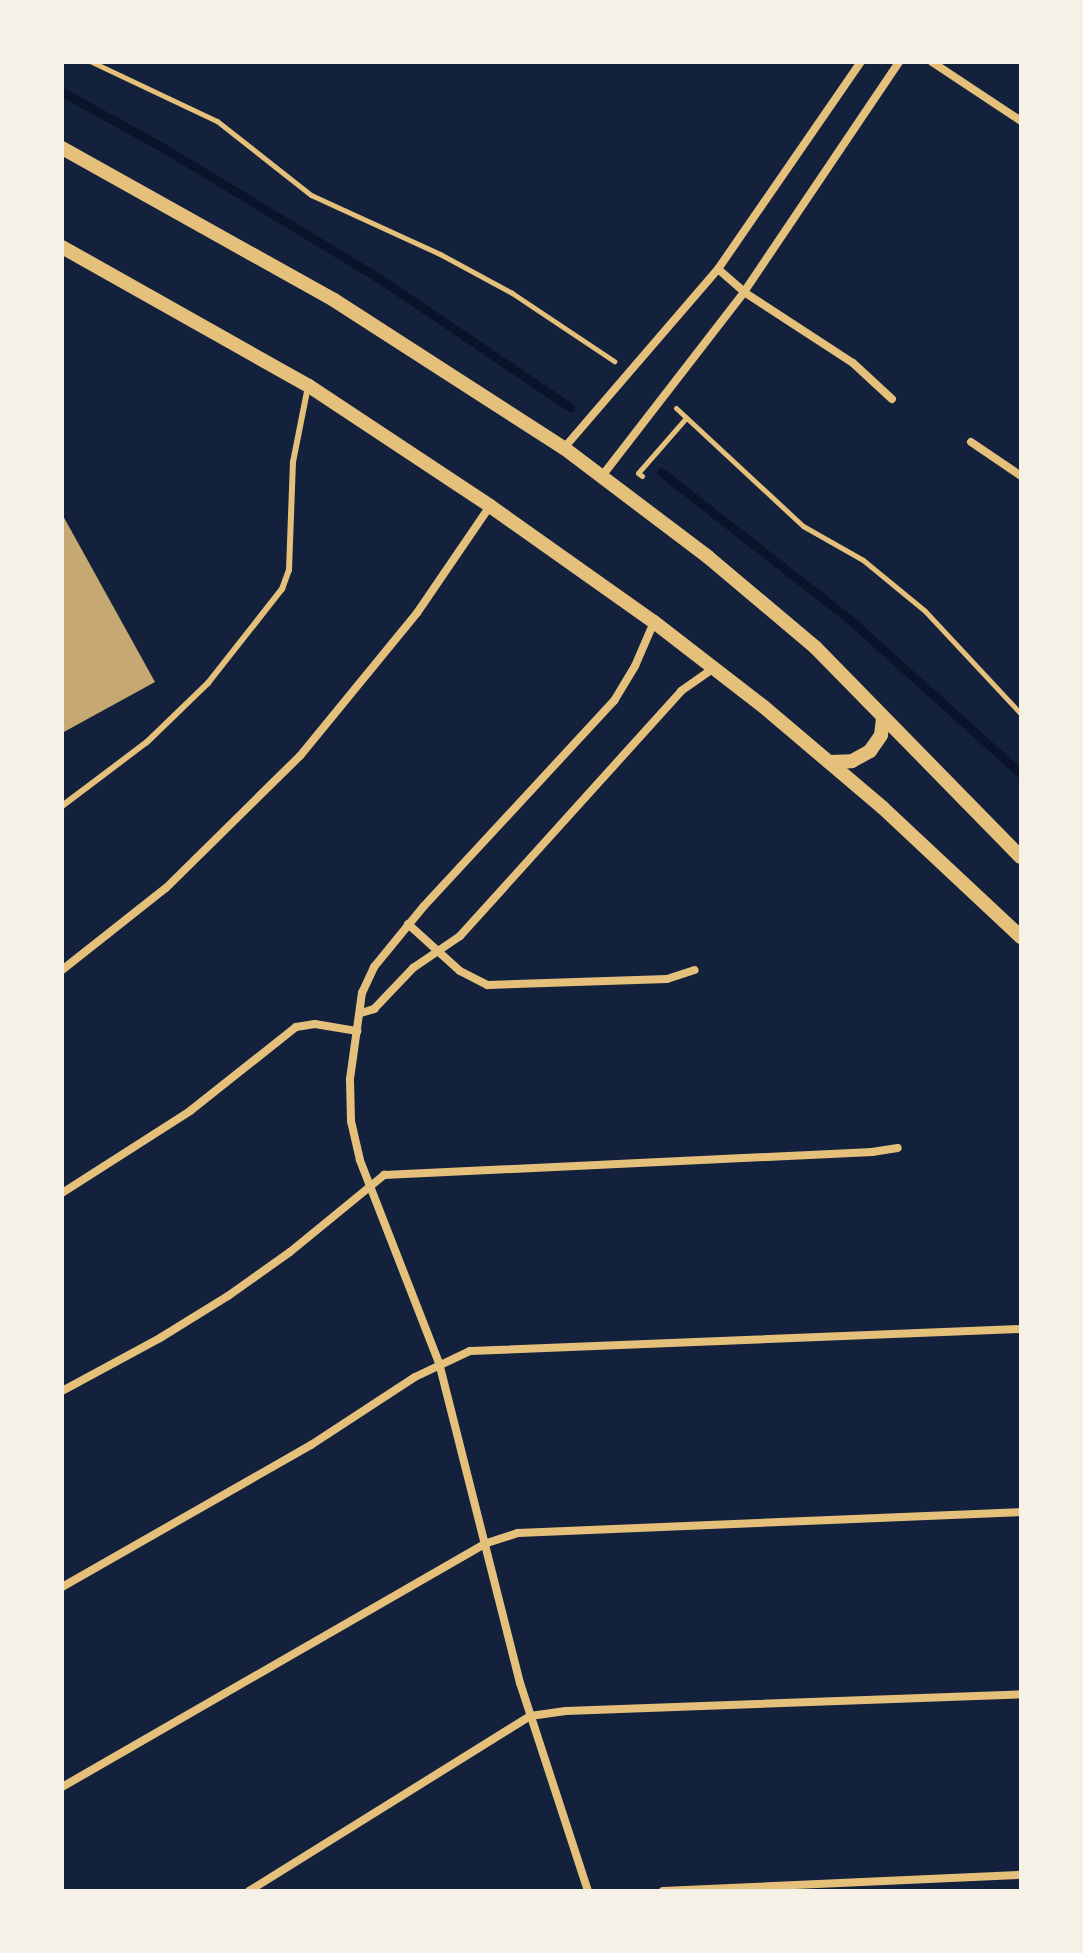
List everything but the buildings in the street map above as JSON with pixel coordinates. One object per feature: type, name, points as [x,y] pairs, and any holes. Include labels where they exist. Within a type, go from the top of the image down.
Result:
[{"type":"street","points":[[564,448],[718,269],[861,62]]},
{"type":"street","points":[[602,476],[744,292],[899,62]]},
{"type":"street","points":[[932,62],[1021,121]]},
{"type":"street","points":[[62,148],[334,300],[564,448],[602,476],[769,606],[1021,857]]},
{"type":"street","points":[[62,247],[309,386],[490,506],[654,622],[829,762],[1021,937]]},
{"type":"street","points":[[718,269],[744,292],[853,363],[892,399]]},
{"type":"street","points":[[971,442],[1021,476]]},
{"type":"street","points":[[62,970],[166,888],[292,765],[399,637],[490,506]]},
{"type":"street","points":[[588,1891],[530,1716],[439,1363],[369,1184],[354,1137],[349,1097],[362,993],[374,967],[408,924],[614,701],[635,666],[654,622]]},
{"type":"street","points":[[361,1013],[374,1009],[413,968],[460,936],[534,858],[686,686],[713,669]]},
{"type":"street","points":[[829,762],[852,761],[870,751],[881,735],[883,718]]},
{"type":"street","points":[[408,924],[460,971],[488,985],[667,979],[695,970]]},
{"type":"street","points":[[62,1193],[190,1111],[296,1027],[315,1024],[357,1031]]},
{"type":"street","points":[[62,1391],[160,1338],[228,1296],[325,1225],[369,1184],[384,1175],[809,1156],[898,1148]]},
{"type":"street","points":[[62,1587],[311,1445],[439,1363],[470,1351],[1021,1329]]},
{"type":"street","points":[[62,1787],[484,1544],[518,1533],[1021,1512]]},
{"type":"street","points":[[249,1891],[530,1716],[566,1711],[1021,1694]]},
{"type":"street","points":[[663,1891],[1021,1875]]},
{"type":"lane","points":[[62,806],[147,742],[208,683],[282,589],[289,570],[293,462],[309,386]]},
{"type":"path","points":[[92,62],[217,121],[311,195],[440,254],[512,293],[629,371]]},
{"type":"path","points":[[664,396],[803,526],[863,560],[925,611],[1021,714]]},
{"type":"path","points":[[652,483],[638,473],[686,418]]},
{"type":"waterway","points":[[62,92],[167,150],[377,277],[570,407]]},
{"type":"waterway","points":[[661,472],[848,618],[1021,774]]}]
